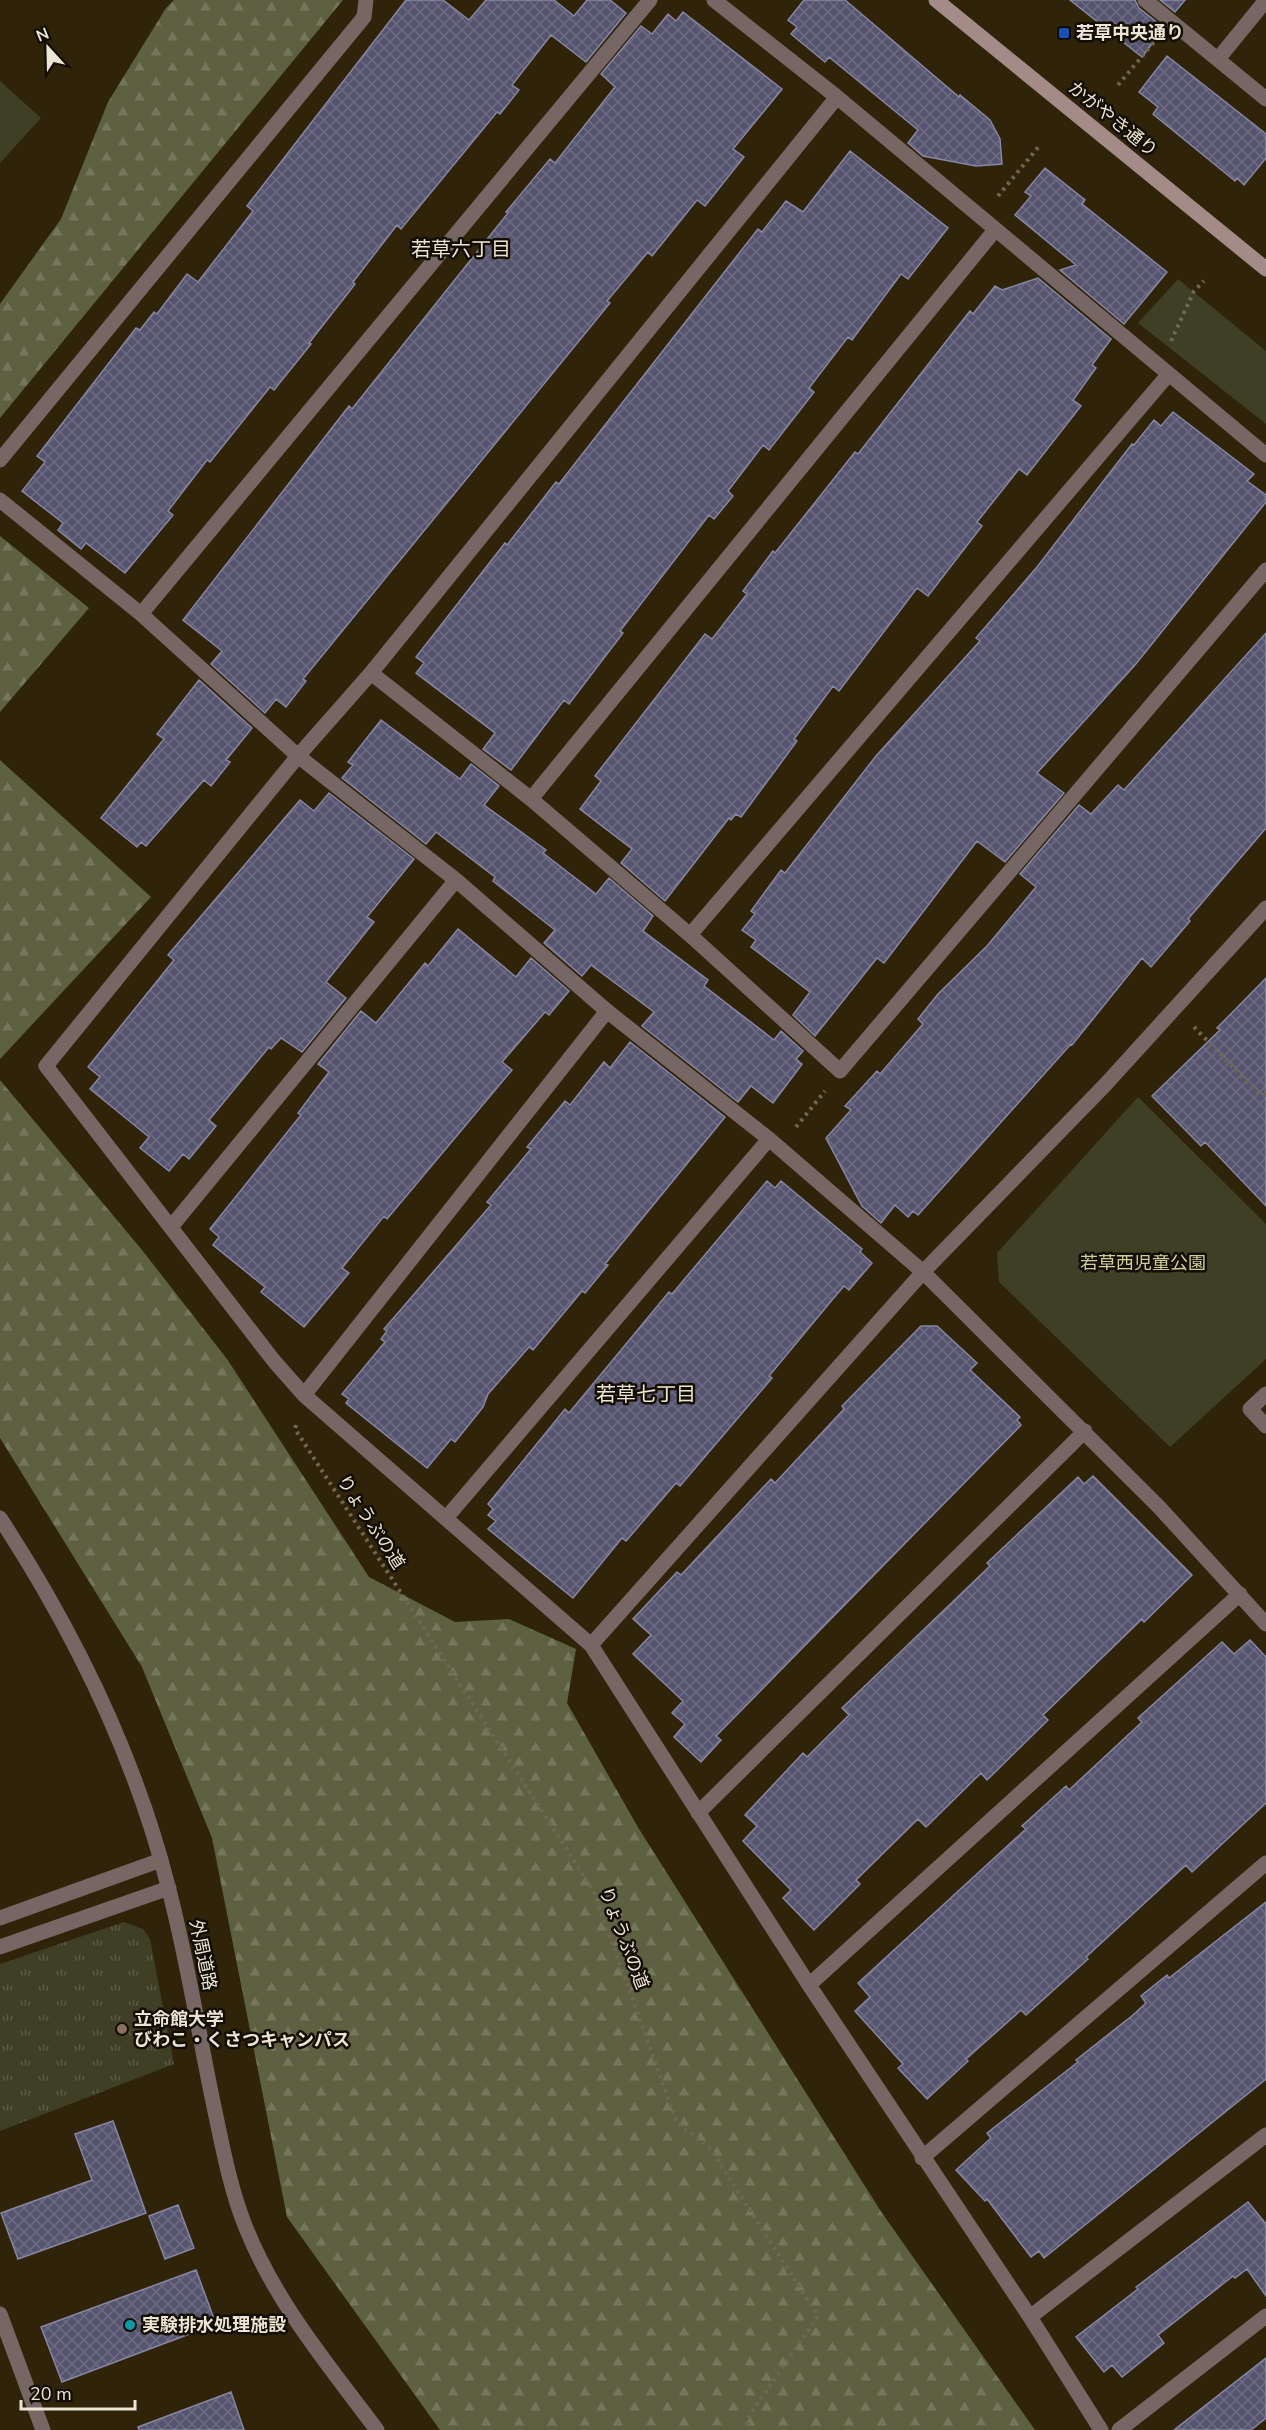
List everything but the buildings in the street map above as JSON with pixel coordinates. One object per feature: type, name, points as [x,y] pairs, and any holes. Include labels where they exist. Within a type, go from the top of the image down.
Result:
[{"type":"street","points":[[0,460],[364,17],[366,0]]},
{"type":"street","points":[[141,614],[651,0]]},
{"type":"street","points":[[714,0],[837,97],[1266,455]]},
{"type":"street","name":"かがやき通り","points":[[936,0],[1266,268]]},
{"type":"street","points":[[1145,0],[1266,99]]},
{"type":"street","points":[[1218,58],[1266,0]]},
{"type":"street","points":[[837,97],[370,673],[298,756],[46,1066],[274,1361],[304,1395],[447,1517],[591,1645],[809,1985],[1030,2318],[1101,2430]]},
{"type":"street","points":[[531,799],[995,230]]},
{"type":"street","points":[[690,935],[1168,375]]},
{"type":"street","points":[[0,500],[141,614],[298,756],[456,880],[608,1011],[774,1144],[924,1272],[1085,1431],[1266,1624]]},
{"type":"street","points":[[370,673],[531,799],[690,935],[840,1071],[1266,570]]},
{"type":"street","points":[[171,1227],[456,880]]},
{"type":"street","points":[[591,1645],[924,1272],[1105,1085],[1266,908]]},
{"type":"street","points":[[304,1395],[608,1011]]},
{"type":"street","points":[[447,1517],[774,1144]]},
{"type":"street","points":[[1266,1394],[1250,1408],[1266,1426]]},
{"type":"street","points":[[698,1813],[1085,1431]]},
{"type":"street","name":"外周道路","points":[[0,1518],[50,1599],[97,1686],[140,1788],[169,1888],[222,2145],[246,2228],[283,2301],[377,2430]]},
{"type":"street","points":[[809,1985],[1240,1594]]},
{"type":"street","points":[[0,1918],[161,1860]]},
{"type":"street","points":[[922,2158],[1266,1863]]},
{"type":"street","points":[[0,1947],[169,1888]]},
{"type":"street","points":[[1030,2318],[1266,2135]]},
{"type":"street","points":[[0,2314],[43,2430]]},
{"type":"street","points":[[1119,2430],[1266,2316]]},
{"type":"path","points":[[1118,85],[1172,21]]},
{"type":"path","points":[[980,218],[1040,145]]},
{"type":"path","points":[[1154,363],[1169,347],[1194,291],[1204,282]]},
{"type":"path","points":[[1194,1027],[1259,1094],[1266,1095]]},
{"type":"path","points":[[774,1144],[840,1071]]},
{"type":"path","name":"りょうぶの道","points":[[304,1395],[295,1429],[593,1890],[677,2123],[710,2148],[818,2316],[747,2419],[747,2430]]},
{"type":"green space","points":[[174,0],[343,0],[0,418],[0,304],[61,219],[108,102],[166,8]]},
{"type":"green space","points":[[0,81],[41,118],[0,163]]},
{"type":"green space","points":[[1178,279],[1266,351],[1266,424],[1138,323]]},
{"type":"green space","points":[[0,536],[89,608],[0,712]]},
{"type":"green space","points":[[0,760],[151,897],[0,1059]]},
{"type":"green space","points":[[0,1080],[142,1250],[227,1359],[369,1577],[455,1622],[509,1619],[576,1649],[567,1703],[639,1829],[882,2213],[1035,2430],[440,2430],[287,2217],[212,1838],[142,1667],[0,1438]]},
{"type":"green space","name":"若草西児童公園","points":[[1138,1097],[1266,1224],[1266,1359],[1170,1447],[999,1282],[997,1253]]},
{"type":"green space","points":[[124,1922],[143,1929],[150,1939],[174,2064],[0,2131],[0,1964]]},
{"type":"place","name":"若草中央通り","points":[[1064,33]]},
{"type":"place","name":"立命館大学 びわこ・くさつキャンパス","points":[[122,2029]]},
{"type":"place","name":"実験排水処理施設","points":[[130,2325]]},
{"type":"district","name":"若草六丁目","points":[[461,249]]},
{"type":"district","name":"若草七丁目","points":[[646,1394]]}]
